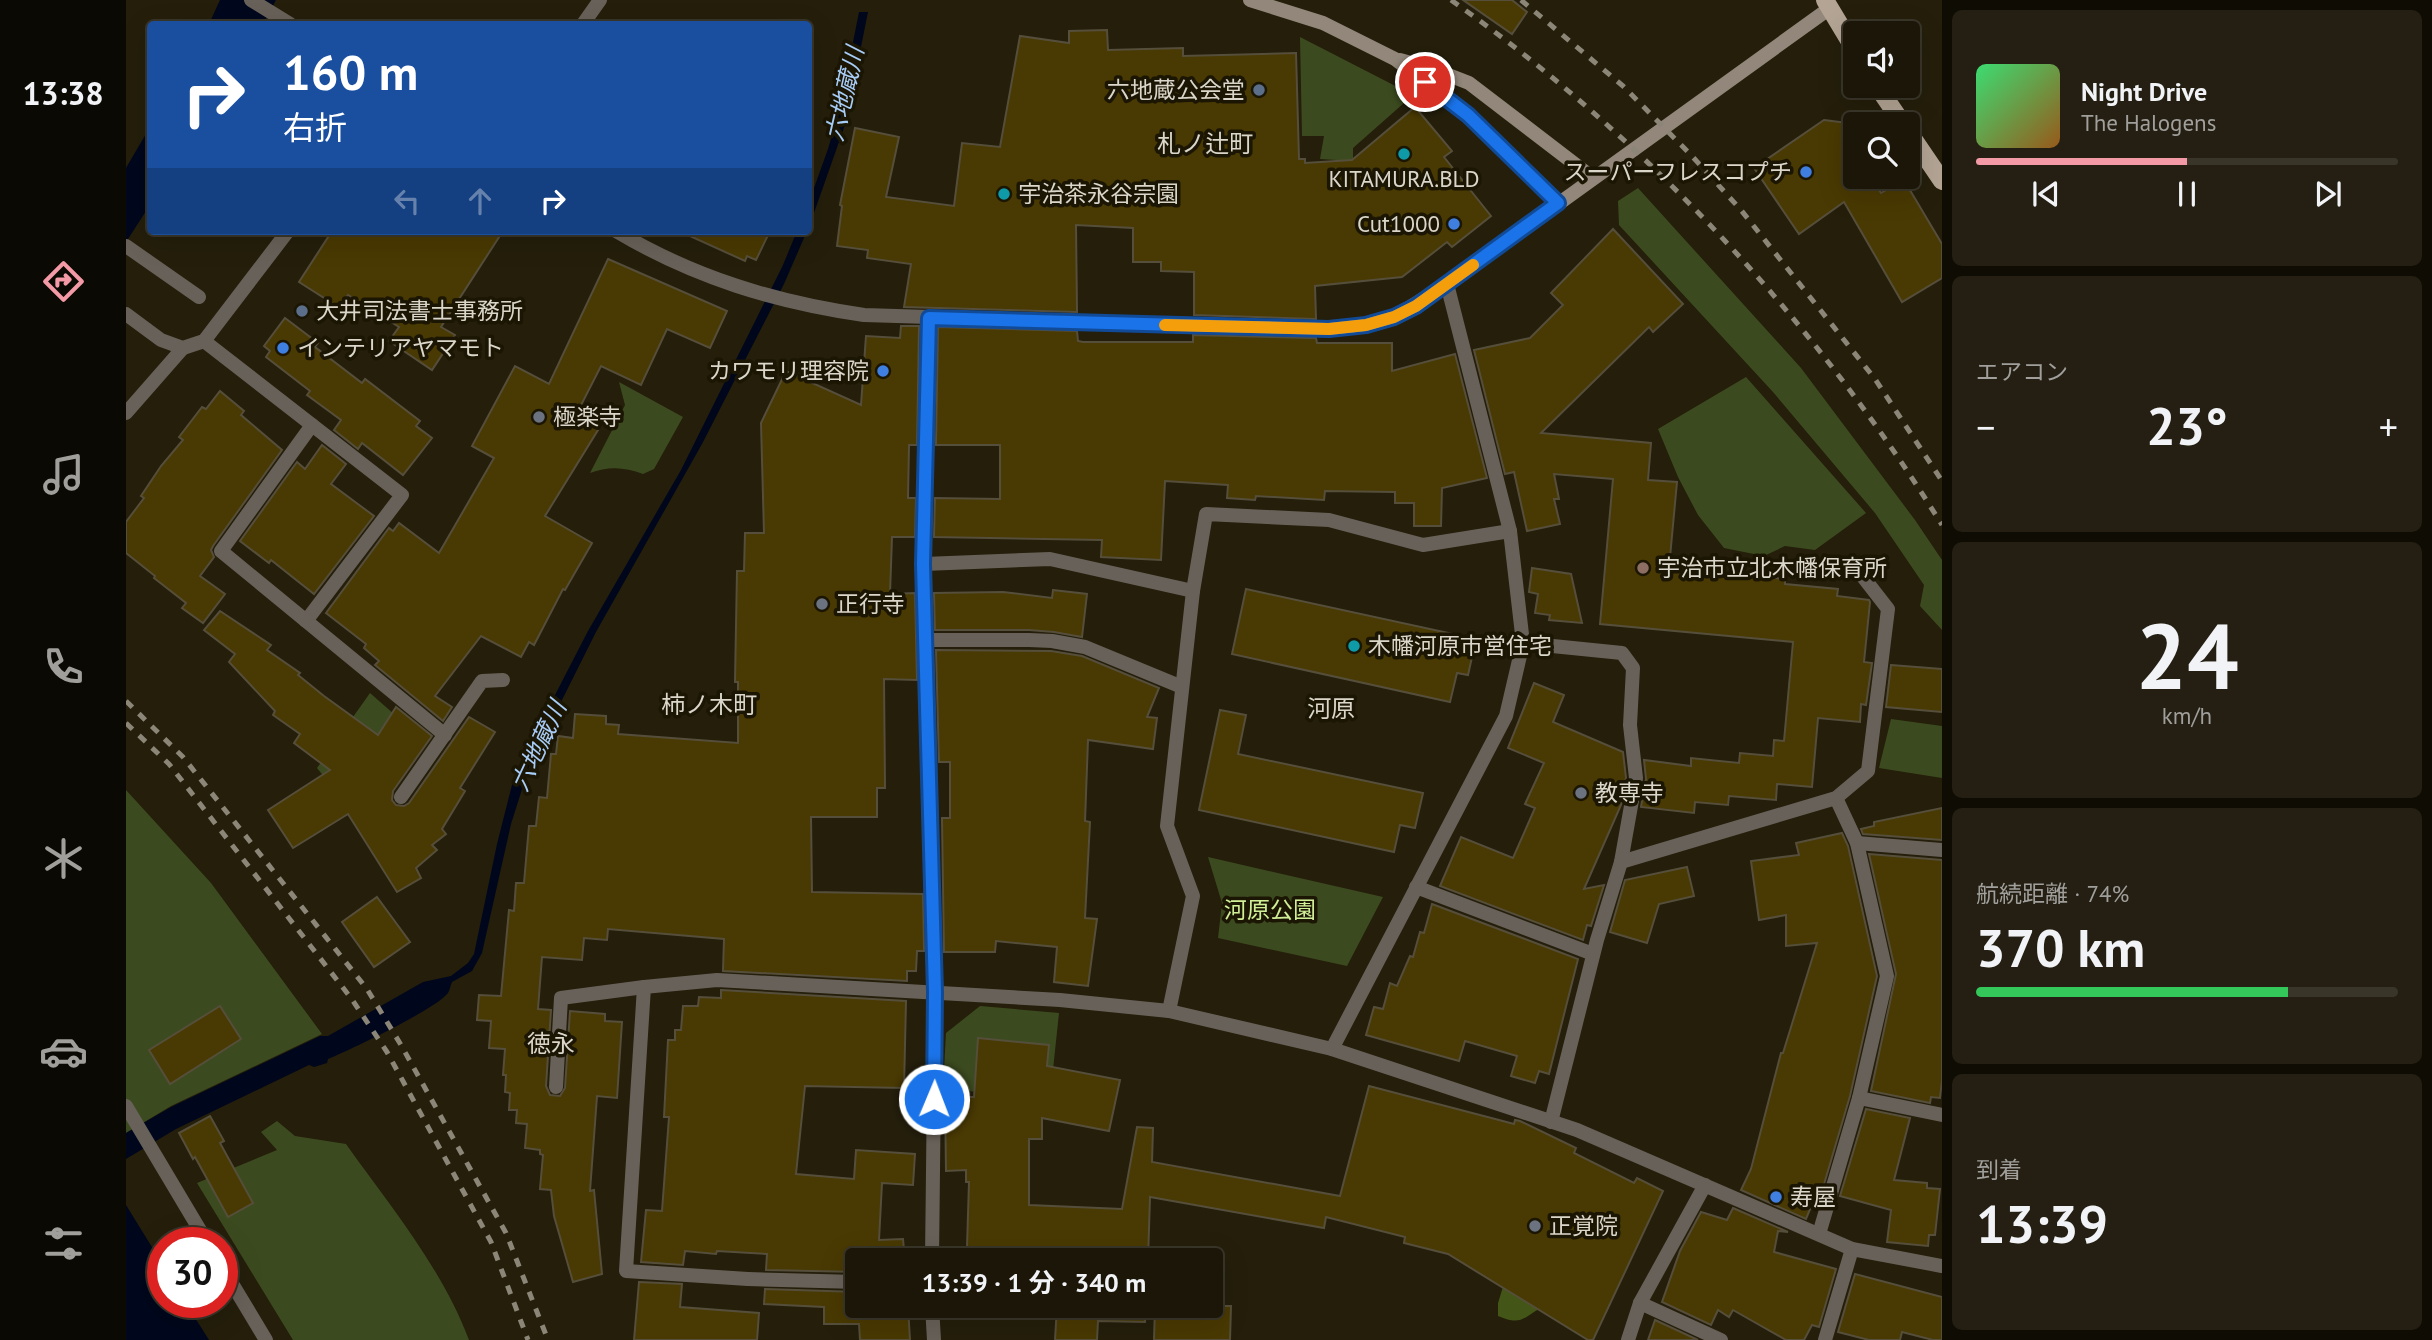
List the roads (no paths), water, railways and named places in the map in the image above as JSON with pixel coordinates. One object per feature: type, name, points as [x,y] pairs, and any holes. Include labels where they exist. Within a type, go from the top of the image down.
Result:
[{"type":"main road","points":[[1833,3],[1843,24]]},
{"type":"main road","points":[[1920,149],[1942,181]]},
{"type":"street","points":[[251,0],[285,21]]},
{"type":"street","points":[[585,21],[600,0]]},
{"type":"street","points":[[1250,0],[1323,23],[1395,59],[1468,115],[1558,203]]},
{"type":"street","points":[[624,235],[713,279],[810,307],[864,315],[1329,329],[1366,325],[1394,317],[1447,284],[1833,3]]},
{"type":"street","points":[[1395,59],[1433,69],[1469,83],[1593,178]]},
{"type":"street","points":[[126,413],[183,348],[204,341],[285,235]]},
{"type":"street","points":[[126,246],[199,297]]},
{"type":"street","points":[[1332,1049],[1506,716],[1523,643],[1510,531],[1447,284]]},
{"type":"street","points":[[126,314],[161,340],[183,348]]},
{"type":"street","points":[[929,318],[923,564],[935,992],[932,1248]]},
{"type":"street","points":[[204,341],[402,495],[306,621]]},
{"type":"street","points":[[312,425],[221,551],[445,735]]},
{"type":"street","points":[[1169,1012],[1193,896],[1167,826],[1193,591],[1206,514],[1329,520],[1423,545],[1510,531]]},
{"type":"street","points":[[923,564],[1050,559],[1193,591]]},
{"type":"street","points":[[1621,862],[1836,798],[1868,771],[1888,608],[1853,564]]},
{"type":"street","points":[[925,640],[1040,640],[1085,647],[1182,687]]},
{"type":"street","points":[[1523,643],[1622,653],[1633,668],[1630,725],[1636,778],[1621,862],[1593,954],[1551,1122]]},
{"type":"street","points":[[401,797],[482,681],[503,680]]},
{"type":"street","points":[[1819,1234],[1859,1098],[1887,976],[1857,843],[1836,798]]},
{"type":"street","points":[[1857,843],[1942,850]]},
{"type":"street","points":[[1416,887],[1593,954]]},
{"type":"street","points":[[556,1087],[561,998],[644,987],[717,979],[1060,1000],[1169,1012],[1332,1049],[1577,1130],[1852,1249],[1942,1266]]},
{"type":"street","points":[[644,987],[626,1271],[845,1282]]},
{"type":"street","points":[[1859,1098],[1942,1115]]},
{"type":"street","points":[[126,1106],[198,1227]]},
{"type":"street","points":[[1628,1340],[1640,1303],[1705,1185]]},
{"type":"street","points":[[1825,1340],[1852,1249]]},
{"type":"street","points":[[238,1293],[267,1340]]},
{"type":"street","points":[[1640,1303],[1721,1340]]},
{"type":"street","points":[[933,1318],[934,1340]]},
{"type":"water","points":[[220,0],[276,0],[265,21],[210,21]]},
{"type":"water","name":"六地蔵川","points":[[859,12],[868,12],[846,122],[812,218],[812,194],[840,107]]},
{"type":"water","points":[[147,132],[147,210],[126,242],[126,168]]},
{"type":"water","name":"六地蔵川","points":[[795,235],[805,235],[784,284],[702,444],[596,632],[530,764],[511,824],[482,953],[472,971],[452,982],[448,993],[411,1019],[328,1059],[327,1063],[314,1067],[309,1065],[176,1129],[126,1159],[126,1133],[171,1107],[320,1036],[328,1036],[423,982],[451,976],[468,963],[474,954],[497,844],[513,781],[523,757],[588,631],[681,470]]},
{"type":"water","points":[[126,1205],[147,1239],[147,1318],[195,1318],[209,1340],[126,1340]]},
{"type":"railway","points":[[1451,0],[1523,54],[1592,111],[1659,173],[1722,238],[1783,306],[1840,377],[1893,450],[1942,525]]},
{"type":"railway","points":[[1521,0],[1623,86],[1741,210],[1875,379],[1942,481]]},
{"type":"railway","points":[[126,701],[183,757],[367,989],[506,1233],[548,1340]]},
{"type":"railway","points":[[126,723],[169,764],[351,998],[387,1052],[491,1242],[528,1340]]},
{"type":"place","name":"六地蔵公会堂","points":[[1259,90]]},
{"type":"place","name":"KITAMURA.BLD","points":[[1404,154]]},
{"type":"place","name":"スーパーフレスコプチ","points":[[1806,172]]},
{"type":"place","name":"宇治茶永谷宗園","points":[[1004,194]]},
{"type":"place","name":"Cut1000","points":[[1454,224]]},
{"type":"place","name":"大井司法書士事務所","points":[[302,311]]},
{"type":"place","name":"インテリアヤマモト","points":[[283,348]]},
{"type":"place","name":"カワモリ理容院","points":[[883,371]]},
{"type":"place","name":"極楽寺","points":[[539,417]]},
{"type":"place","name":"宇治市立北木幡保育所","points":[[1643,568]]},
{"type":"place","name":"正行寺","points":[[822,604]]},
{"type":"place","name":"木幡河原市営住宅","points":[[1354,646]]},
{"type":"place","name":"教専寺","points":[[1581,793]]},
{"type":"place","name":"寿屋","points":[[1776,1197]]},
{"type":"place","name":"正覚院","points":[[1535,1226]]},
{"type":"district","name":"札ノ辻町","points":[[1205,144]]},
{"type":"district","name":"柿ノ木町","points":[[709,705]]},
{"type":"district","name":"河原","points":[[1331,709]]},
{"type":"district","name":"徳永","points":[[551,1044]]},
{"type":"park label","name":"河原公園","points":[[1270,910]]}]
